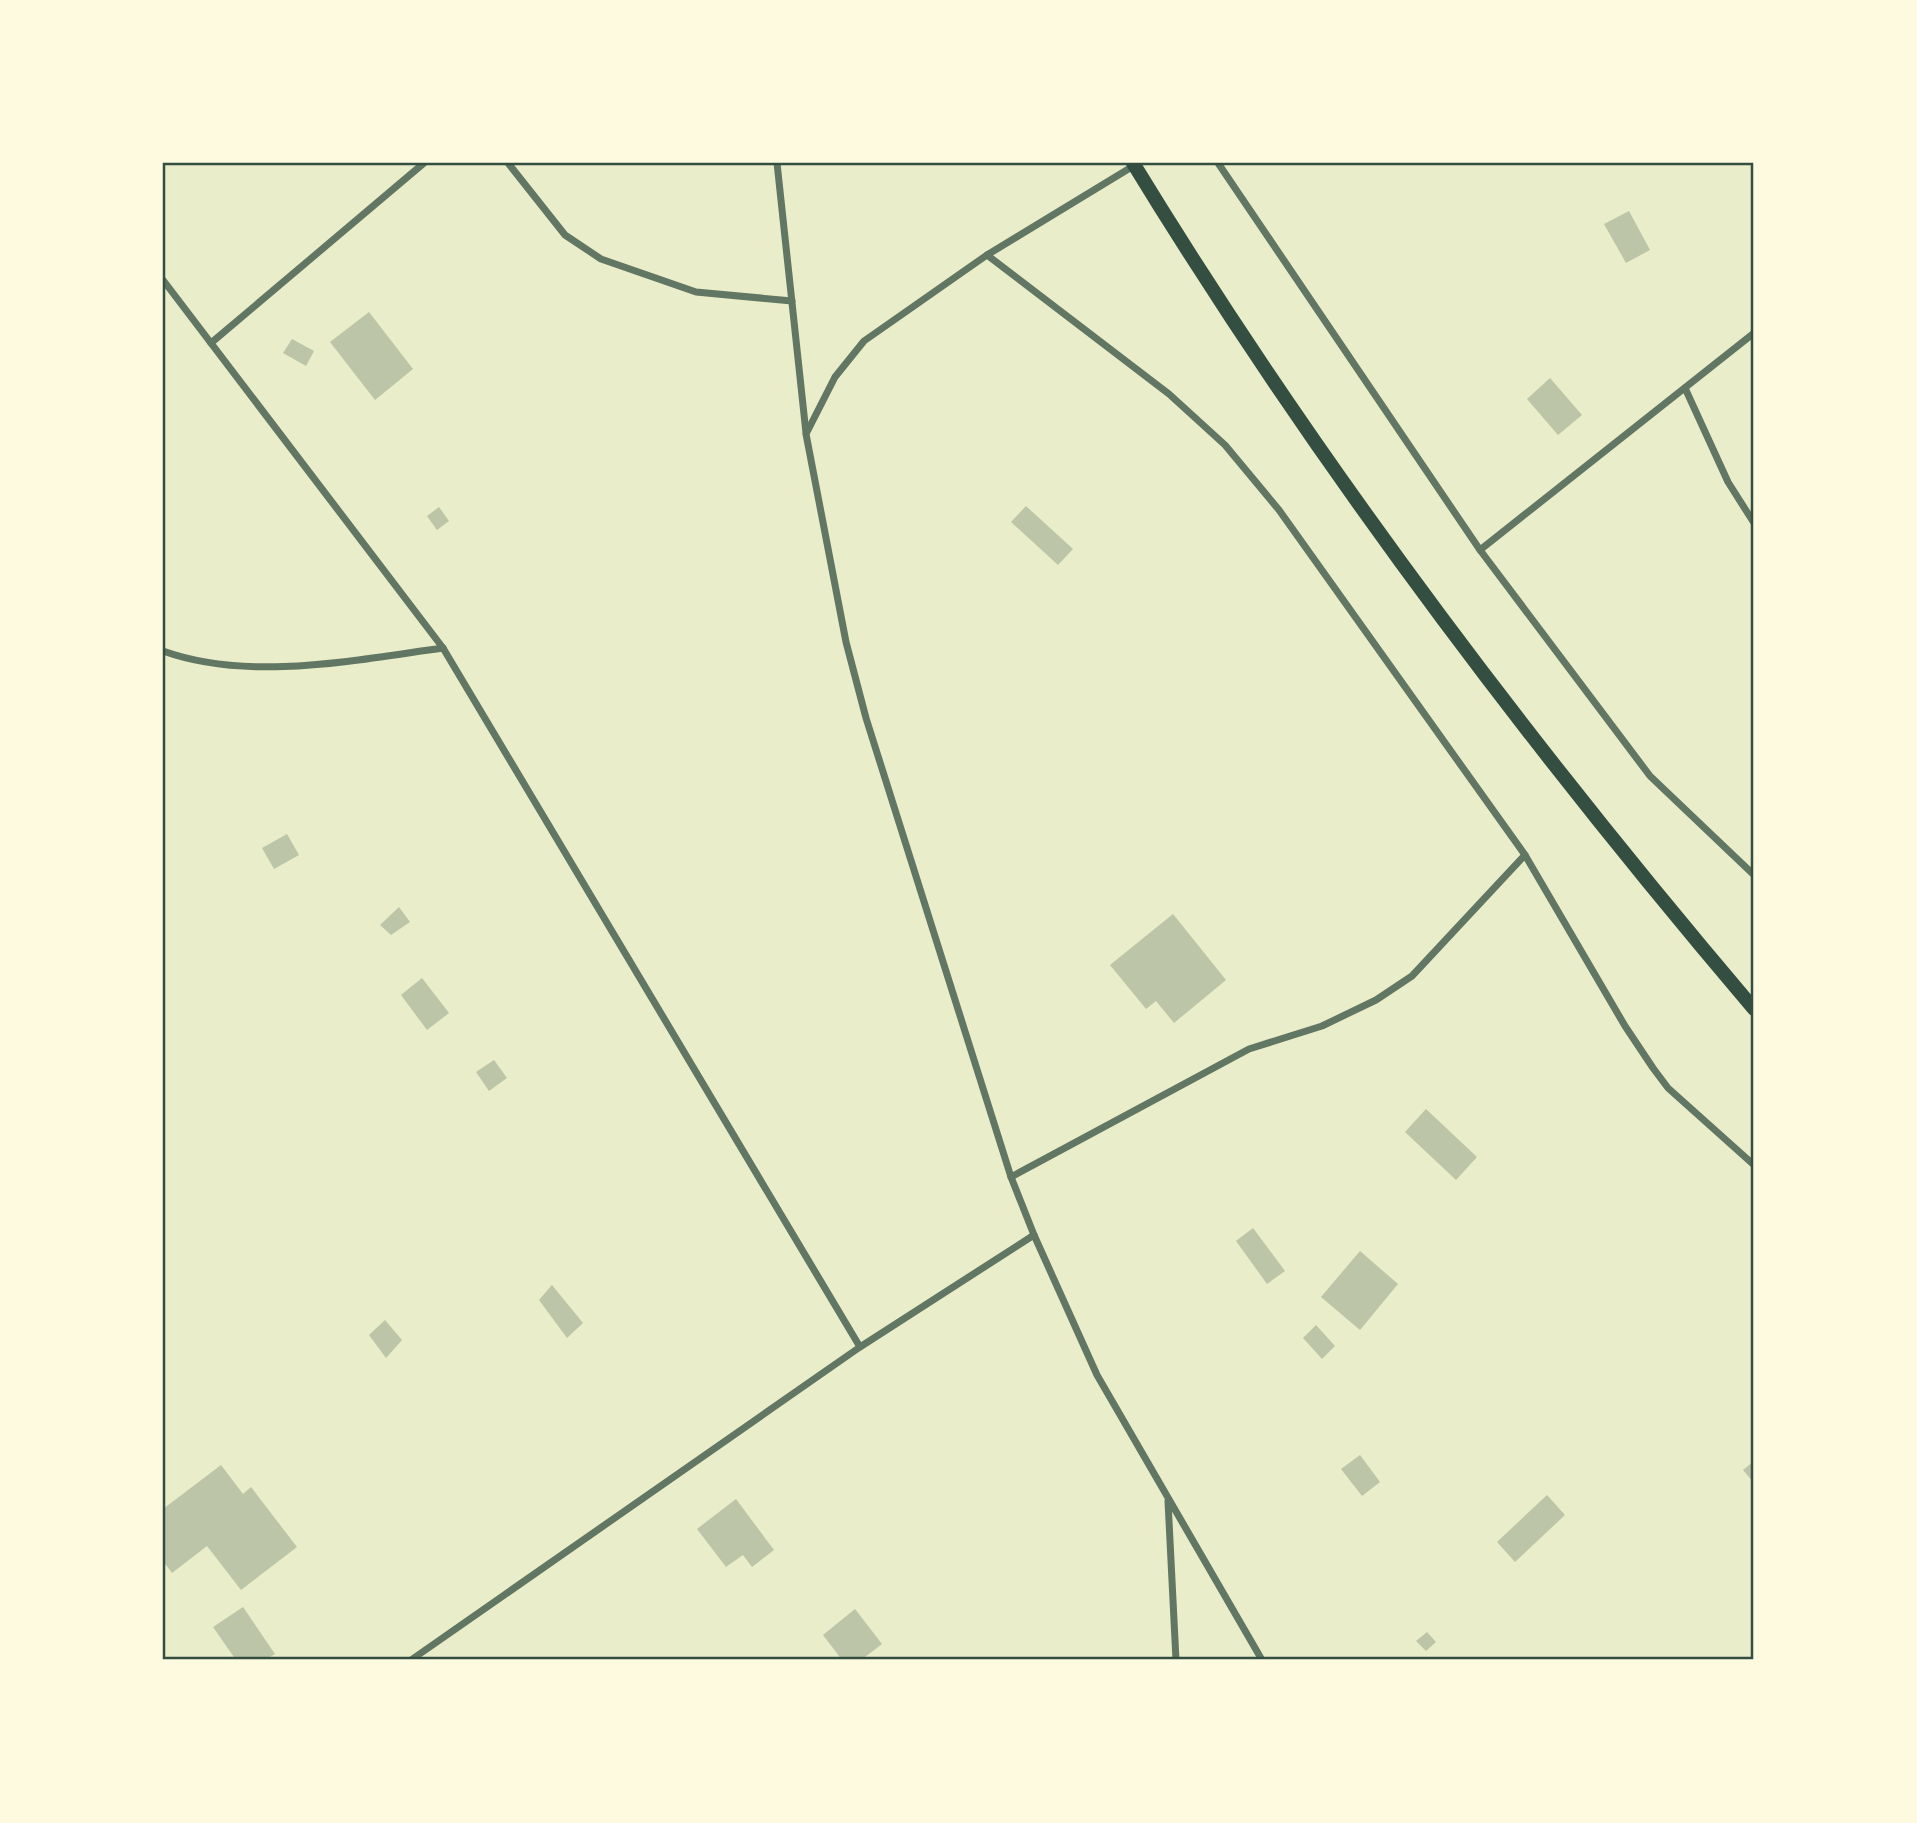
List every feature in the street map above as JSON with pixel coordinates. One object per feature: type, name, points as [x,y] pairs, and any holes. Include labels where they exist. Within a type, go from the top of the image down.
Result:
[{"type":"main road","points":[[1134,164],[1182,243],[1344,483],[1561,772],[1754,1009]]},
{"type":"street","points":[[211,343],[424,163]]},
{"type":"street","points":[[508,163],[565,235],[601,259],[696,292],[792,301]]},
{"type":"street","points":[[777,163],[806,434],[846,642],[866,718],[1011,1177],[1097,1375],[1262,1660]]},
{"type":"street","points":[[1218,163],[1480,550],[1650,776],[1754,876]]},
{"type":"street","points":[[806,434],[835,377],[864,341],[987,255],[1134,164]]},
{"type":"street","points":[[987,255],[1169,394],[1225,444],[1279,510],[1525,855],[1625,1026],[1653,1068],[1668,1088],[1754,1165]]},
{"type":"street","points":[[163,280],[443,648],[860,1347]]},
{"type":"street","points":[[1480,550],[1754,333]]},
{"type":"street","points":[[1685,388],[1728,482],[1754,523]]},
{"type":"street","points":[[163,651],[181,657],[253,666],[304,667],[443,648]]},
{"type":"street","points":[[1011,1177],[1249,1049],[1321,1026],[1376,1000],[1412,976],[1525,855]]},
{"type":"street","points":[[411,1660],[860,1347],[1034,1235]]},
{"type":"street","points":[[1167,1497],[1176,1660]]},
{"type":"building","points":[[1629,211],[1650,250],[1626,263],[1604,224]]},
{"type":"building","points":[[369,312],[413,369],[375,400],[330,342]]},
{"type":"building","points":[[292,339],[314,351],[306,366],[283,353]]},
{"type":"building","points":[[1550,378],[1582,415],[1558,435],[1527,399]]},
{"type":"building","points":[[1026,506],[1073,549],[1058,565],[1011,522]]},
{"type":"building","points":[[439,507],[449,521],[437,530],[427,516]]},
{"type":"building","points":[[287,834],[299,855],[274,869],[262,848]]},
{"type":"building","points":[[399,907],[410,922],[391,935],[380,925]]},
{"type":"building","points":[[1173,914],[1226,980],[1174,1023],[1156,1001],[1146,1009],[1110,965]]},
{"type":"building","points":[[422,978],[449,1013],[427,1030],[401,995]]},
{"type":"building","points":[[494,1060],[507,1078],[489,1091],[476,1072]]},
{"type":"building","points":[[1426,1109],[1477,1157],[1456,1180],[1405,1132]]},
{"type":"building","points":[[1253,1228],[1285,1271],[1267,1284],[1236,1241]]},
{"type":"building","points":[[1360,1251],[1398,1284],[1360,1330],[1321,1297]]},
{"type":"building","points":[[552,1285],[583,1323],[567,1338],[539,1300]]},
{"type":"building","points":[[385,1320],[402,1340],[386,1358],[369,1335]]},
{"type":"building","points":[[1316,1325],[1335,1346],[1322,1359],[1303,1338]]},
{"type":"building","points":[[1360,1455],[1380,1482],[1362,1496],[1341,1469]]},
{"type":"building","points":[[1754,1461],[1754,1483],[1743,1470]]},
{"type":"building","points":[[221,1465],[243,1494],[251,1487],[297,1547],[241,1590],[207,1546],[172,1573],[163,1561],[163,1509]]},
{"type":"building","points":[[1547,1495],[1565,1515],[1515,1562],[1497,1542]]},
{"type":"building","points":[[736,1499],[774,1550],[752,1567],[743,1555],[726,1567],[697,1529]]},
{"type":"building","points":[[243,1607],[275,1654],[265,1660],[236,1660],[213,1627]]},
{"type":"building","points":[[855,1609],[882,1644],[861,1660],[842,1660],[823,1635]]},
{"type":"building","points":[[1427,1632],[1436,1642],[1426,1651],[1416,1641]]}]
